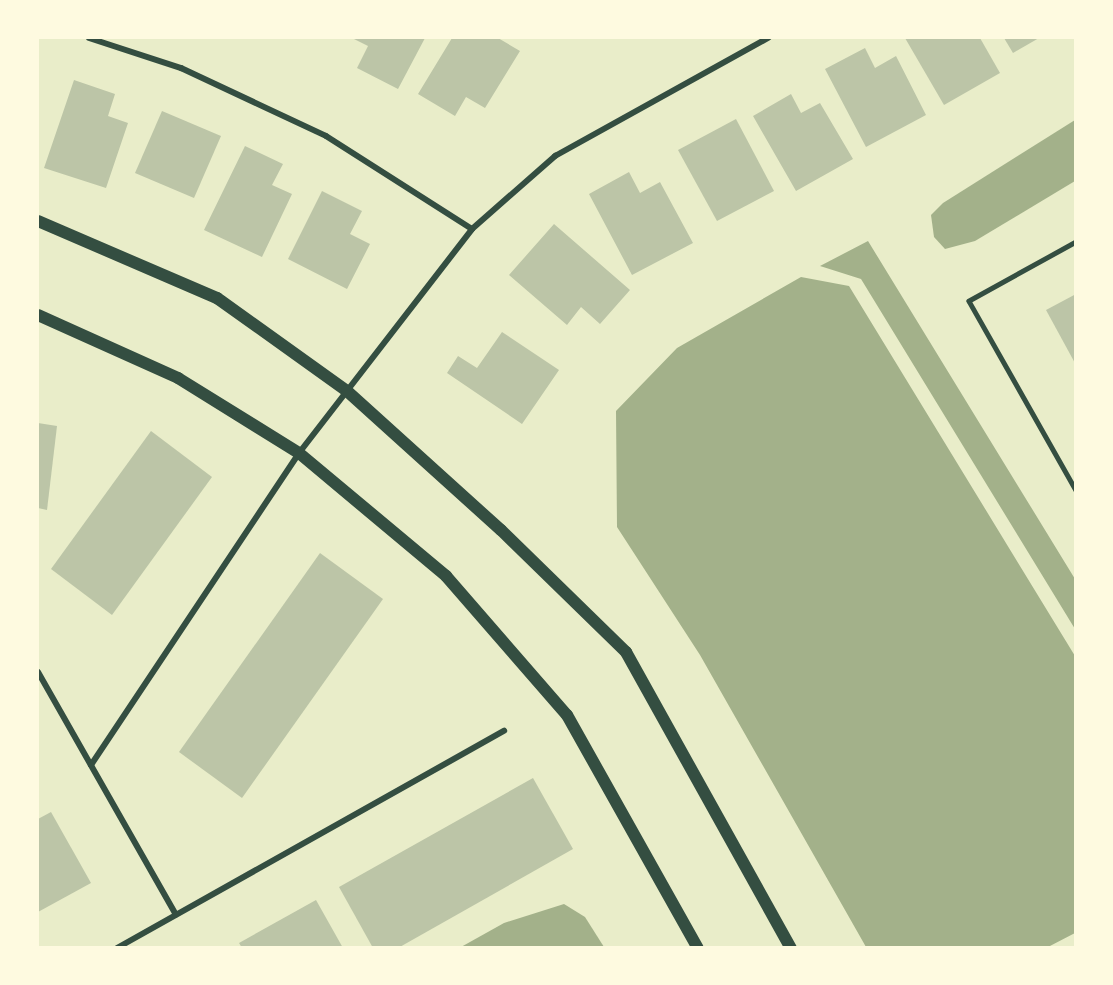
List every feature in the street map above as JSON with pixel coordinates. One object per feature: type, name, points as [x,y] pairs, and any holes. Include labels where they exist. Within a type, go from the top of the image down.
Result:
[{"type":"main road","points":[[38,221],[217,298],[347,391],[626,652],[791,948]]},
{"type":"main road","points":[[38,315],[178,378],[299,453],[446,576],[567,715],[698,948]]},
{"type":"street","points":[[89,38],[181,68],[326,136],[472,229]]},
{"type":"street","points":[[91,765],[299,453],[472,229],[555,156],[768,38]]},
{"type":"street","points":[[38,672],[176,915]]},
{"type":"street","points":[[117,948],[504,730]]},
{"type":"lane","points":[[1076,242],[969,302],[1076,490]]},
{"type":"shaded area","points":[[1075,120],[1075,181],[975,241],[945,249],[934,237],[931,215],[943,203]]},
{"type":"shaded area","points":[[868,241],[1075,579],[1075,629],[861,279],[820,266]]},
{"type":"shaded area","points":[[801,277],[849,286],[1075,656],[1075,933],[1048,947],[866,947],[700,655],[617,527],[616,411],[677,348]]},
{"type":"shaded area","points":[[564,904],[585,917],[604,947],[461,947],[504,923]]},
{"type":"building","points":[[352,38],[425,38],[398,89],[357,68],[368,46]]},
{"type":"building","points":[[452,38],[498,38],[520,51],[485,108],[466,97],[455,116],[418,94]]},
{"type":"building","points":[[905,38],[980,38],[1000,73],[944,105]]},
{"type":"building","points":[[1004,38],[1039,38],[1013,53]]},
{"type":"building","points":[[865,48],[875,68],[896,56],[926,115],[866,147],[825,69]]},
{"type":"building","points":[[74,80],[115,94],[108,116],[128,123],[106,188],[44,168]]},
{"type":"building","points":[[791,94],[801,113],[820,103],[853,159],[796,191],[753,116]]},
{"type":"building","points":[[162,111],[221,136],[194,198],[135,173]]},
{"type":"building","points":[[736,119],[774,191],[717,221],[678,150]]},
{"type":"building","points":[[245,146],[283,164],[272,185],[292,194],[262,257],[204,230]]},
{"type":"building","points":[[629,172],[640,193],[660,182],[693,243],[632,275],[589,194]]},
{"type":"building","points":[[322,191],[362,211],[350,234],[370,244],[347,289],[288,259]]},
{"type":"building","points":[[554,224],[630,290],[600,324],[581,307],[567,325],[509,275]]},
{"type":"building","points":[[1076,294],[1076,365],[1046,310]]},
{"type":"building","points":[[502,332],[559,370],[522,424],[447,373],[458,356],[477,368]]},
{"type":"building","points":[[38,423],[57,426],[47,510],[38,508]]},
{"type":"building","points":[[151,431],[212,477],[112,615],[51,569]]},
{"type":"building","points":[[320,553],[383,599],[242,798],[179,752]]},
{"type":"building","points":[[533,778],[573,849],[398,948],[373,948],[339,887]]},
{"type":"building","points":[[51,812],[91,883],[38,912],[38,819]]},
{"type":"building","points":[[316,900],[343,948],[242,948],[239,943]]}]
